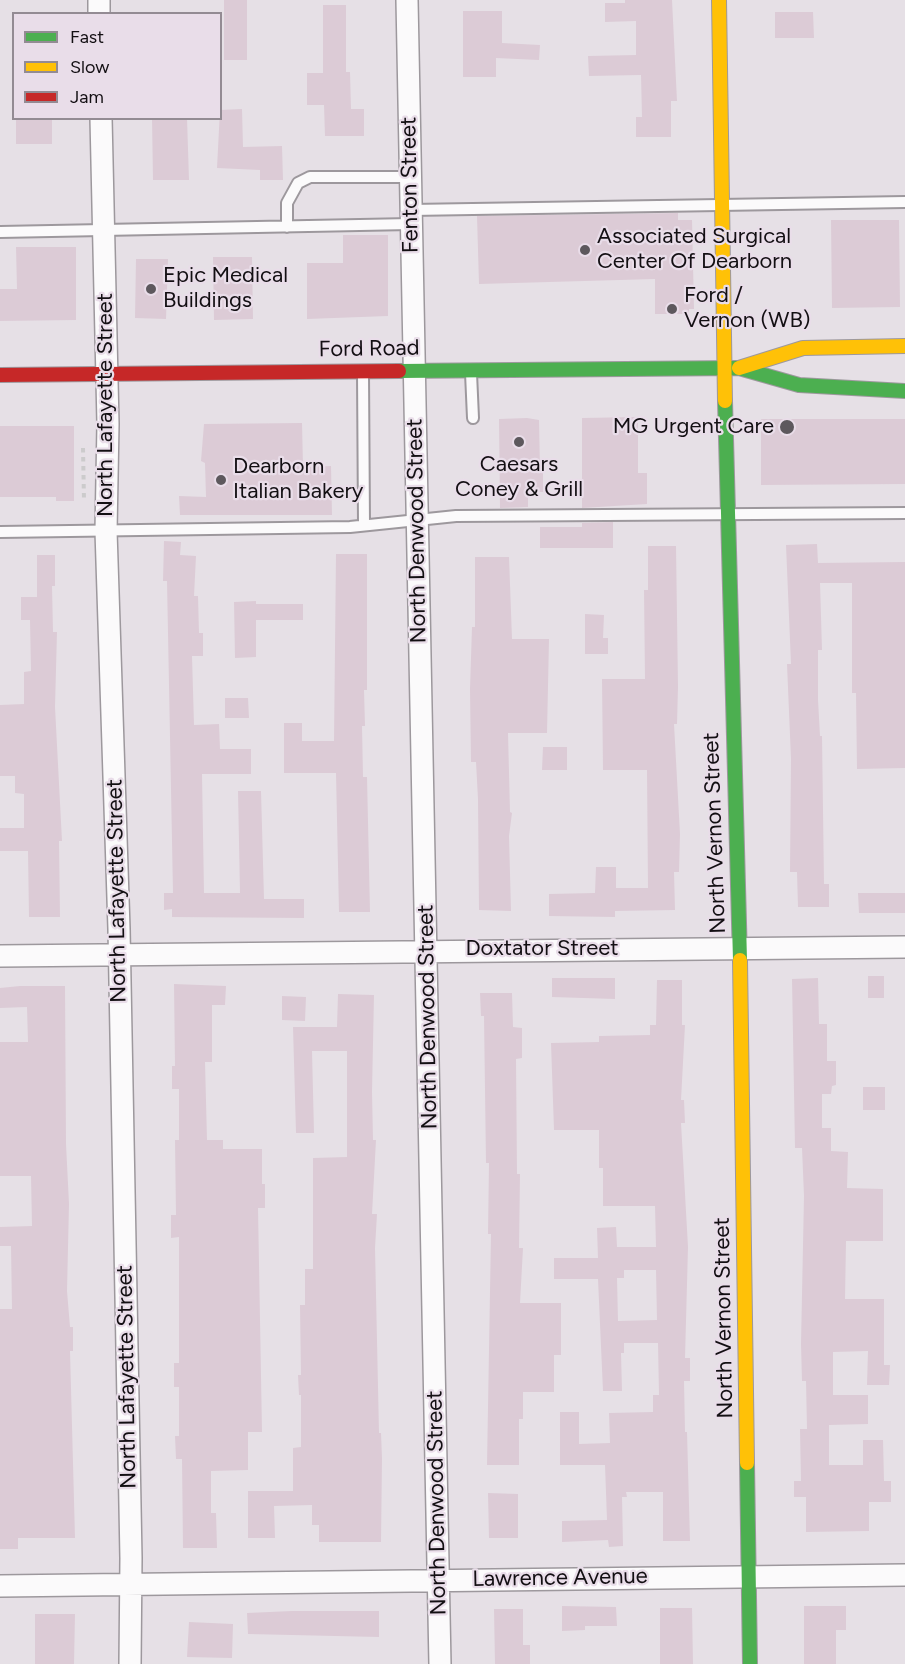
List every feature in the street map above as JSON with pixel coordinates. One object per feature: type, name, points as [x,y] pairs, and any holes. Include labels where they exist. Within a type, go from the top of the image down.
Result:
[{"type":"street","name":"Fenton Street","points":[[407,0],[413,369]]},
{"type":"street","name":"North Vernon Street","points":[[719,0],[723,205],[731,368],[727,515],[740,947],[750,1664]]},
{"type":"street","name":"North Lafayette Street","points":[[101,120],[107,372],[106,531],[119,954],[131,1558],[130,1664]]},
{"type":"street","name":"Ford Road","points":[[731,368],[803,348],[905,346]]},
{"type":"street","name":"Ford Road","points":[[0,375],[413,369],[731,368],[799,385],[905,391]]},
{"type":"street","name":"North Denwood Street","points":[[413,369],[427,950],[440,1664]]},
{"type":"street","name":"Doxtator Street","points":[[0,956],[905,947]]},
{"type":"street","name":"Lawrence Avenue","points":[[0,1586],[905,1575]]},
{"type":"lane","points":[[287,227],[287,203],[298,183],[310,177],[410,177]]},
{"type":"lane","points":[[0,232],[287,227],[411,217],[723,205],[905,202]]},
{"type":"lane","points":[[471,369],[473,418]]},
{"type":"lane","points":[[362,371],[364,525]]},
{"type":"lane","points":[[0,532],[364,525],[416,522],[456,516],[905,513]]},
{"type":"path","points":[[83,448],[84,508]]},
{"type":"building","points":[[224,0],[247,0],[247,60],[224,60]]},
{"type":"building","points":[[625,0],[672,0],[677,101],[671,101],[671,137],[636,137],[636,117],[642,117],[641,75],[589,76],[588,56],[636,55],[636,21],[605,22],[605,3],[625,3]]},
{"type":"building","points":[[323,5],[346,5],[346,72],[350,72],[351,109],[364,109],[364,136],[325,136],[324,105],[307,105],[307,73],[323,73]]},
{"type":"building","points":[[463,11],[502,11],[502,43],[540,45],[539,60],[496,58],[496,77],[463,77]]},
{"type":"building","points":[[775,12],[813,12],[814,38],[775,38]]},
{"type":"building","points":[[242,109],[243,147],[282,146],[283,180],[260,180],[260,170],[217,168],[222,110]]},
{"type":"building","points":[[16,120],[52,120],[52,144],[16,144]]},
{"type":"building","points":[[152,120],[187,120],[189,180],[153,180]]},
{"type":"building","name":"Associated Surgical Center Of Dearborn","points":[[678,213],[678,220],[692,220],[694,309],[689,309],[689,314],[655,314],[655,279],[479,284],[477,216]]},
{"type":"building","points":[[831,220],[899,220],[900,307],[832,308]]},
{"type":"building","points":[[343,235],[388,235],[388,316],[307,319],[307,263],[343,263]]},
{"type":"building","points":[[16,247],[76,247],[76,320],[0,321],[0,289],[17,289]]},
{"type":"building","points":[[213,257],[252,257],[253,319],[214,320]]},
{"type":"building","name":"Epic Medical Buildings","points":[[136,259],[168,259],[166,319],[135,318]]},
{"type":"building","points":[[638,417],[638,473],[647,473],[647,504],[582,508],[582,418]]},
{"type":"building","name":"Caesars Coney & Grill","points":[[499,419],[539,420],[543,492],[528,492],[528,507],[500,508]]},
{"type":"building","points":[[761,419],[905,419],[905,484],[761,485]]},
{"type":"building","points":[[302,423],[303,467],[331,466],[332,515],[180,515],[179,496],[206,497],[205,463],[201,461],[204,424]]},
{"type":"building","points":[[0,426],[74,426],[74,501],[56,501],[56,497],[0,497]]},
{"type":"building","points":[[613,522],[613,548],[540,548],[540,527],[582,527],[582,523]]},
{"type":"building","points":[[164,541],[181,542],[180,555],[196,556],[194,596],[198,596],[199,633],[203,633],[203,656],[192,656],[194,725],[219,724],[220,749],[251,749],[251,774],[202,774],[204,893],[240,893],[238,791],[261,791],[264,899],[304,899],[304,918],[172,917],[172,909],[164,910],[164,893],[173,893],[167,581],[163,581]]},
{"type":"building","points":[[817,544],[818,563],[905,562],[905,768],[857,769],[856,693],[852,693],[852,583],[820,583],[822,650],[818,650],[818,700],[820,736],[822,736],[824,884],[829,884],[829,907],[798,907],[797,872],[790,872],[791,759],[787,664],[791,664],[786,545]]},
{"type":"building","points":[[648,546],[676,546],[678,687],[677,724],[674,724],[680,834],[679,872],[674,872],[675,910],[615,911],[615,917],[549,916],[549,894],[595,893],[596,867],[616,867],[616,888],[648,888],[647,770],[603,770],[602,679],[645,679],[644,590],[648,590]]},
{"type":"building","points":[[336,554],[367,554],[367,690],[364,690],[365,726],[362,726],[363,777],[367,777],[370,912],[339,912],[336,773],[284,773],[284,723],[302,723],[302,741],[334,741]]},
{"type":"building","points":[[37,555],[55,555],[55,586],[52,586],[53,632],[57,632],[55,707],[62,841],[59,841],[60,917],[29,917],[28,851],[0,851],[0,828],[24,828],[24,794],[15,793],[15,776],[0,776],[0,705],[24,704],[24,672],[31,671],[30,620],[21,620],[21,597],[37,597]]},
{"type":"building","points":[[475,557],[509,557],[512,639],[549,639],[547,733],[508,733],[510,812],[512,813],[509,836],[511,911],[479,910],[478,799],[476,762],[471,762],[470,689],[472,627],[475,627]]},
{"type":"building","points":[[256,601],[256,604],[303,604],[303,620],[256,620],[256,657],[235,658],[234,602]]},
{"type":"building","points":[[585,614],[604,615],[603,638],[608,638],[608,654],[585,654]]},
{"type":"building","points":[[225,698],[248,698],[249,718],[225,718]]},
{"type":"building","points":[[543,747],[567,747],[567,770],[542,770]]},
{"type":"building","points":[[858,893],[905,893],[905,913],[859,913]]},
{"type":"building","points":[[868,976],[884,976],[884,998],[868,998]]},
{"type":"building","points":[[552,978],[615,978],[615,999],[552,997]]},
{"type":"building","points":[[818,978],[819,1024],[827,1024],[827,1061],[836,1061],[836,1085],[832,1086],[831,1094],[822,1094],[822,1128],[831,1128],[831,1151],[848,1152],[847,1188],[883,1189],[883,1241],[846,1241],[845,1299],[884,1299],[884,1365],[890,1365],[889,1385],[867,1385],[868,1351],[833,1352],[833,1395],[868,1395],[868,1424],[829,1425],[829,1465],[863,1465],[863,1440],[883,1440],[884,1481],[891,1481],[891,1502],[869,1502],[869,1531],[806,1532],[806,1497],[794,1497],[794,1481],[801,1481],[800,1429],[807,1429],[806,1381],[802,1381],[801,1344],[804,1196],[802,1148],[795,1148],[792,979]]},
{"type":"building","points":[[657,980],[682,980],[682,1025],[685,1025],[681,1100],[684,1100],[685,1123],[681,1123],[688,1247],[685,1358],[690,1358],[690,1381],[684,1381],[690,1541],[663,1541],[663,1492],[626,1492],[627,1497],[622,1497],[623,1546],[609,1547],[608,1540],[562,1542],[562,1521],[607,1520],[605,1465],[560,1465],[560,1412],[579,1412],[579,1444],[610,1443],[609,1413],[653,1412],[653,1395],[659,1395],[658,1343],[624,1343],[624,1353],[621,1353],[622,1391],[603,1391],[598,1279],[554,1279],[554,1258],[598,1258],[597,1228],[616,1227],[617,1247],[656,1247],[655,1206],[603,1206],[603,1168],[599,1168],[599,1130],[554,1130],[551,1043],[599,1042],[599,1036],[650,1035],[650,1025],[656,1025]],"holes":[[[624,1270],[656,1270],[657,1320],[618,1321],[617,1278],[624,1278]]]},
{"type":"building","points":[[174,984],[226,986],[225,1005],[212,1005],[212,1062],[205,1062],[207,1140],[223,1140],[223,1149],[262,1149],[262,1184],[265,1184],[265,1208],[258,1208],[262,1432],[248,1432],[248,1470],[211,1471],[211,1513],[216,1513],[217,1548],[183,1548],[182,1459],[176,1459],[175,1436],[179,1436],[179,1387],[174,1387],[174,1363],[179,1363],[179,1237],[171,1238],[171,1215],[176,1215],[175,1140],[179,1140],[179,1089],[172,1089],[172,1066],[175,1066]]},
{"type":"building","points":[[65,986],[66,1144],[69,1204],[67,1291],[70,1327],[73,1327],[73,1351],[70,1351],[75,1538],[18,1538],[18,1549],[0,1549],[0,1309],[12,1309],[11,1246],[0,1246],[0,1227],[32,1226],[31,1176],[0,1176],[0,1042],[28,1042],[27,1007],[0,1008],[0,988]]},
{"type":"building","points":[[480,993],[512,993],[513,1027],[522,1028],[522,1058],[516,1059],[517,1174],[520,1174],[519,1248],[523,1248],[520,1303],[561,1303],[561,1355],[554,1355],[554,1392],[523,1392],[523,1419],[519,1419],[519,1465],[487,1465],[491,1234],[488,1234],[489,1163],[486,1163],[484,1016],[481,1016]]},
{"type":"building","points":[[338,994],[374,995],[372,1092],[373,1140],[376,1140],[372,1214],[377,1214],[375,1248],[379,1433],[381,1433],[382,1458],[381,1542],[319,1542],[319,1525],[312,1525],[312,1505],[274,1506],[275,1538],[248,1538],[248,1491],[293,1491],[293,1448],[301,1447],[301,1395],[299,1395],[298,1375],[301,1375],[300,1305],[305,1305],[305,1269],[313,1269],[313,1158],[347,1157],[347,1051],[312,1051],[314,1133],[296,1133],[293,1027],[337,1027]]},
{"type":"building","points":[[282,996],[306,997],[305,1021],[282,1020]]},
{"type":"building","points":[[863,1087],[885,1087],[885,1110],[863,1110]]},
{"type":"building","points":[[488,1493],[518,1494],[518,1538],[489,1538]]},
{"type":"building","points":[[562,1606],[616,1607],[617,1626],[585,1626],[585,1630],[562,1631]]},
{"type":"building","points":[[804,1606],[846,1606],[846,1630],[836,1630],[836,1664],[804,1664]]},
{"type":"building","points":[[660,1608],[692,1608],[693,1664],[660,1664]]},
{"type":"building","points":[[494,1609],[523,1609],[523,1645],[530,1645],[530,1664],[495,1664]]},
{"type":"building","points":[[379,1611],[379,1637],[248,1634],[247,1613]]},
{"type":"building","points":[[35,1614],[75,1614],[74,1664],[35,1664]]},
{"type":"building","points":[[189,1622],[233,1624],[232,1658],[187,1657]]},
{"type":"traffic: fast","points":[[399,371],[739,368],[799,385],[905,391]]},
{"type":"traffic: fast","points":[[725,401],[740,960]]},
{"type":"traffic: fast","points":[[747,1463],[750,1664]]},
{"type":"traffic: slow","points":[[719,0],[725,401]]},
{"type":"traffic: slow","points":[[739,368],[803,348],[905,346]]},
{"type":"traffic: slow","points":[[740,960],[747,1463]]},
{"type":"traffic: jam","points":[[0,375],[399,371]]},
{"type":"place","name":"Associated Surgical Center Of Dearborn","points":[[585,250]]},
{"type":"place","name":"Epic Medical Buildings","points":[[151,289]]},
{"type":"place","name":"Ford / Vernon (WB)","points":[[672,309]]},
{"type":"place","name":"MG Urgent Care","points":[[787,427]]},
{"type":"place","name":"Caesars Coney & Grill","points":[[519,442]]},
{"type":"place","name":"Dearborn Italian Bakery","points":[[221,480]]}]
